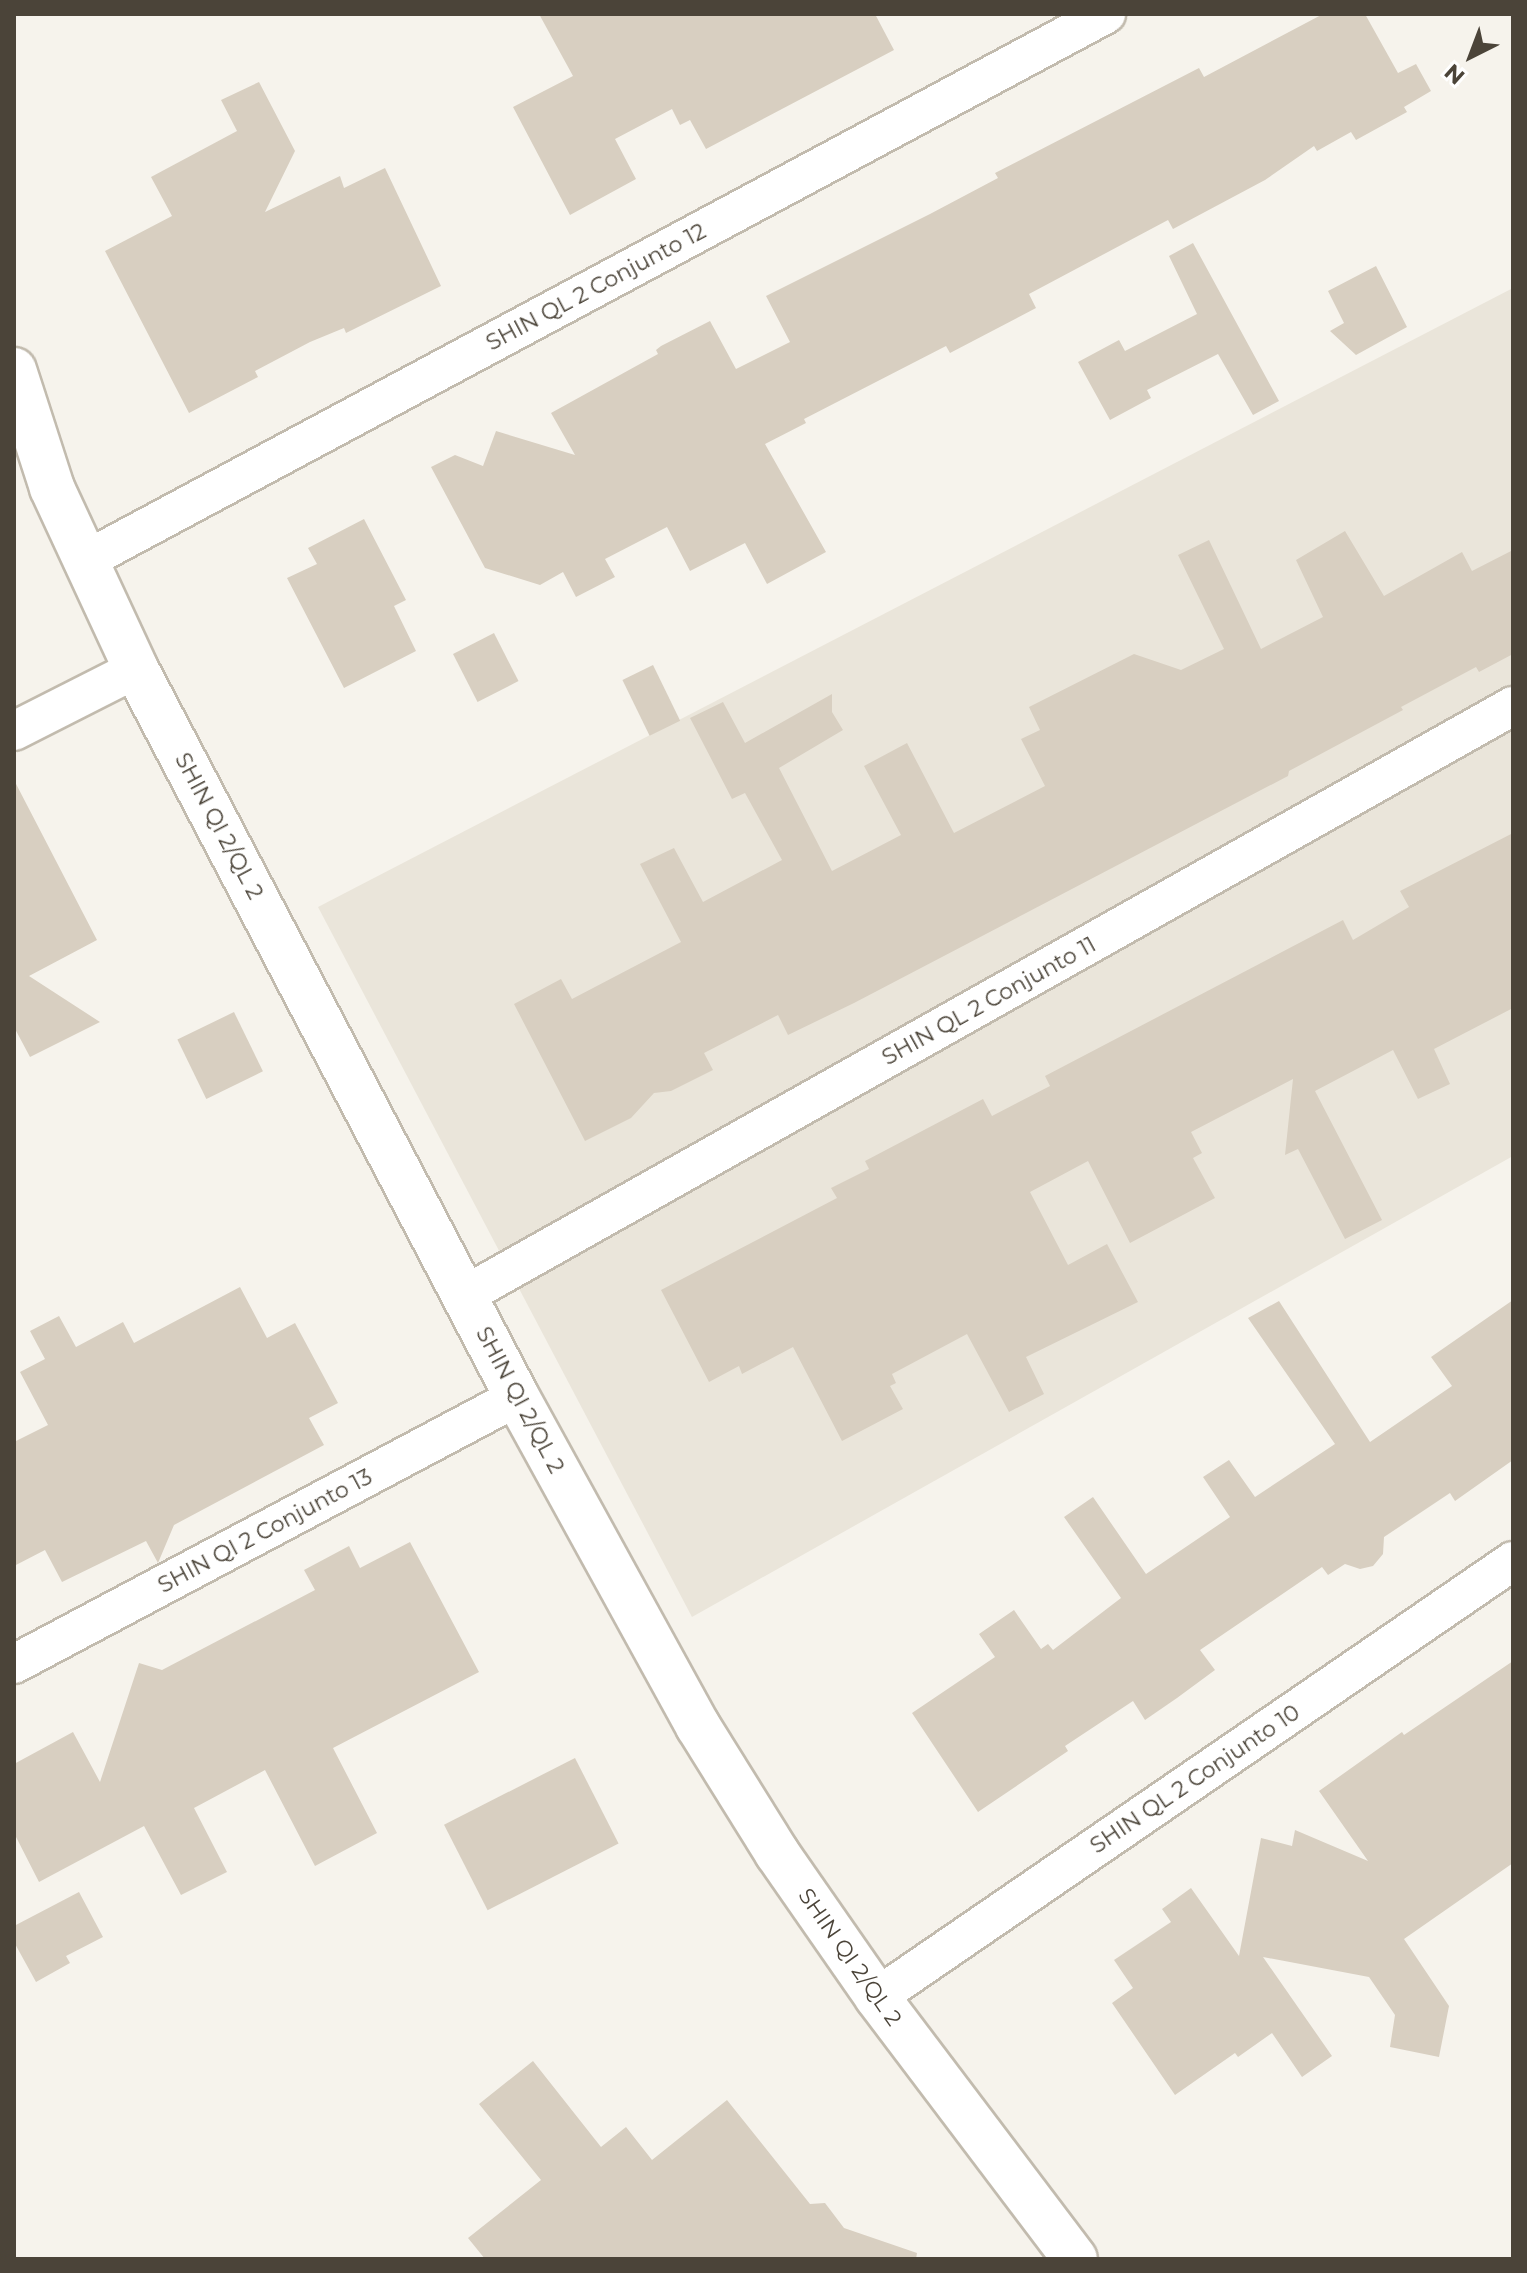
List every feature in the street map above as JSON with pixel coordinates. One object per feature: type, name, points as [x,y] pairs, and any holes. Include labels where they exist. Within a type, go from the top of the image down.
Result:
[{"type":"street","name":"SHIN QL 2 Conjunto 12","points":[[86,560],[1106,14]]},
{"type":"street","name":"SHIN QI 2/QL 2","points":[[14,370],[52,488],[136,669],[517,1397],[698,1726],[777,1853],[877,1997],[1075,2259]]},
{"type":"street","name":"SHIN QI 2/QL 2","points":[[14,443],[52,488]]},
{"type":"street","points":[[14,731],[136,669]]},
{"type":"street","name":"SHIN QL 2 Conjunto 11","points":[[465,1295],[1513,706]]},
{"type":"street","name":"SHIN QI 2 Conjunto 13","points":[[14,1664],[517,1397]]},
{"type":"street","name":"SHIN QL 2 Conjunto 10","points":[[877,1997],[1513,1561]]},
{"type":"shaded area","points":[[1513,288],[1513,1156],[692,1617],[318,907]]},
{"type":"building","points":[[539,14],[875,14],[894,50],[706,149],[690,120],[680,125],[672,109],[615,139],[636,179],[570,215],[513,107],[573,76]]},
{"type":"building","points":[[1323,14],[1365,14],[1398,73],[1416,64],[1431,91],[1404,107],[1407,112],[1356,140],[1351,132],[1317,151],[1314,146],[1265,180],[1173,229],[1168,220],[1029,294],[1036,308],[950,353],[946,346],[804,419],[806,423],[765,444],[826,552],[767,584],[745,543],[690,571],[667,527],[605,559],[615,577],[576,597],[563,572],[540,585],[485,568],[431,467],[455,455],[483,466],[496,431],[575,455],[551,413],[658,354],[656,350],[661,346],[710,321],[736,369],[790,342],[766,296],[930,214],[998,178],[995,173],[1199,68],[1204,77]]},
{"type":"building","points":[[259,82],[295,151],[265,212],[340,176],[344,188],[385,168],[441,286],[346,333],[344,328],[310,342],[255,371],[258,377],[189,413],[105,251],[172,216],[151,177],[237,131],[221,100]]},
{"type":"building","points":[[1193,243],[1279,401],[1253,415],[1218,354],[1147,390],[1151,398],[1110,420],[1078,362],[1119,340],[1125,351],[1197,314],[1169,256]]},
{"type":"building","points":[[1376,266],[1407,327],[1356,355],[1330,331],[1344,323],[1328,291]]},
{"type":"building","points":[[364,519],[406,600],[394,606],[416,651],[344,688],[287,578],[317,564],[308,548]]},
{"type":"building","points":[[1345,531],[1384,596],[1462,552],[1472,571],[1513,550],[1513,654],[1479,672],[1476,667],[1289,771],[1288,776],[854,1003],[788,1035],[778,1015],[704,1053],[713,1070],[671,1091],[654,1093],[631,1118],[585,1141],[514,1004],[561,979],[572,999],[681,942],[640,864],[674,848],[703,902],[782,860],[745,793],[732,799],[690,718],[723,702],[745,743],[832,694],[832,712],[843,730],[779,768],[832,871],[901,835],[864,766],[907,743],[954,833],[1045,786],[1021,739],[1040,730],[1029,707],[1134,654],[1181,670],[1224,649],[1178,555],[1209,540],[1261,649],[1323,617],[1296,560]]},
{"type":"building","points":[[494,633],[519,681],[478,702],[453,654]]},
{"type":"building","points":[[653,665],[680,721],[650,736],[622,680]]},
{"type":"building","points":[[14,780],[97,940],[29,976],[100,1022],[30,1057],[14,1027]]},
{"type":"building","points":[[1513,833],[1513,1008],[1434,1049],[1450,1084],[1418,1099],[1393,1050],[1315,1091],[1382,1220],[1345,1239],[1298,1149],[1285,1155],[1293,1079],[1191,1132],[1202,1153],[1193,1158],[1215,1198],[1130,1243],[1088,1161],[1030,1192],[1068,1265],[1107,1244],[1138,1302],[1026,1357],[1044,1394],[1009,1412],[967,1334],[892,1374],[896,1383],[890,1386],[903,1409],[842,1441],[793,1347],[742,1374],[739,1366],[709,1382],[661,1290],[837,1198],[831,1188],[869,1169],[865,1161],[983,1099],[992,1116],[1050,1086],[1045,1076],[1343,920],[1353,940],[1409,907],[1400,891]]},
{"type":"building","points":[[234,1012],[263,1071],[206,1099],[177,1040]]},
{"type":"building","points":[[240,1287],[267,1338],[295,1323],[338,1403],[309,1418],[324,1445],[174,1525],[158,1563],[146,1541],[62,1582],[45,1550],[14,1566],[14,1442],[48,1425],[20,1372],[45,1359],[30,1331],[59,1316],[76,1347],[123,1322],[134,1343]]},
{"type":"building","points":[[1513,1300],[1513,1460],[1455,1501],[1450,1493],[1384,1537],[1383,1554],[1373,1566],[1360,1569],[1345,1564],[1328,1575],[1322,1567],[1200,1650],[1215,1670],[1177,1698],[1145,1720],[1133,1701],[1065,1746],[1068,1751],[978,1812],[912,1713],[995,1657],[979,1634],[1014,1610],[1041,1649],[1048,1644],[1053,1650],[1121,1598],[1064,1517],[1093,1497],[1146,1574],[1230,1517],[1203,1477],[1229,1460],[1255,1497],[1335,1444],[1248,1318],[1279,1301],[1370,1442],[1452,1386],[1431,1357]]},
{"type":"building","points":[[410,1542],[479,1672],[333,1748],[377,1833],[315,1866],[265,1770],[194,1808],[227,1872],[181,1895],[144,1826],[39,1882],[14,1833],[14,1764],[73,1732],[100,1782],[139,1663],[162,1670],[315,1590],[304,1570],[349,1546],[360,1568]]},
{"type":"building","points":[[1513,1661],[1513,1863],[1404,1939],[1449,2006],[1439,2057],[1390,2047],[1395,2015],[1369,1977],[1263,1957],[1332,2056],[1302,2077],[1272,2033],[1238,2057],[1235,2053],[1175,2095],[1112,2003],[1133,1988],[1114,1960],[1171,1922],[1162,1909],[1191,1888],[1239,1956],[1261,1838],[1292,1846],[1295,1830],[1368,1861],[1319,1791],[1402,1732],[1404,1735]]},
{"type":"building","points":[[575,1758],[619,1844],[488,1910],[444,1825]]},
{"type":"building","points":[[79,1892],[103,1937],[66,1956],[70,1963],[36,1982],[14,1942],[14,1926]]},
{"type":"building","points":[[533,2061],[601,2147],[626,2127],[652,2160],[727,2100],[810,2204],[825,2203],[844,2228],[917,2253],[916,2259],[485,2259],[468,2238],[541,2180],[479,2104]]}]
